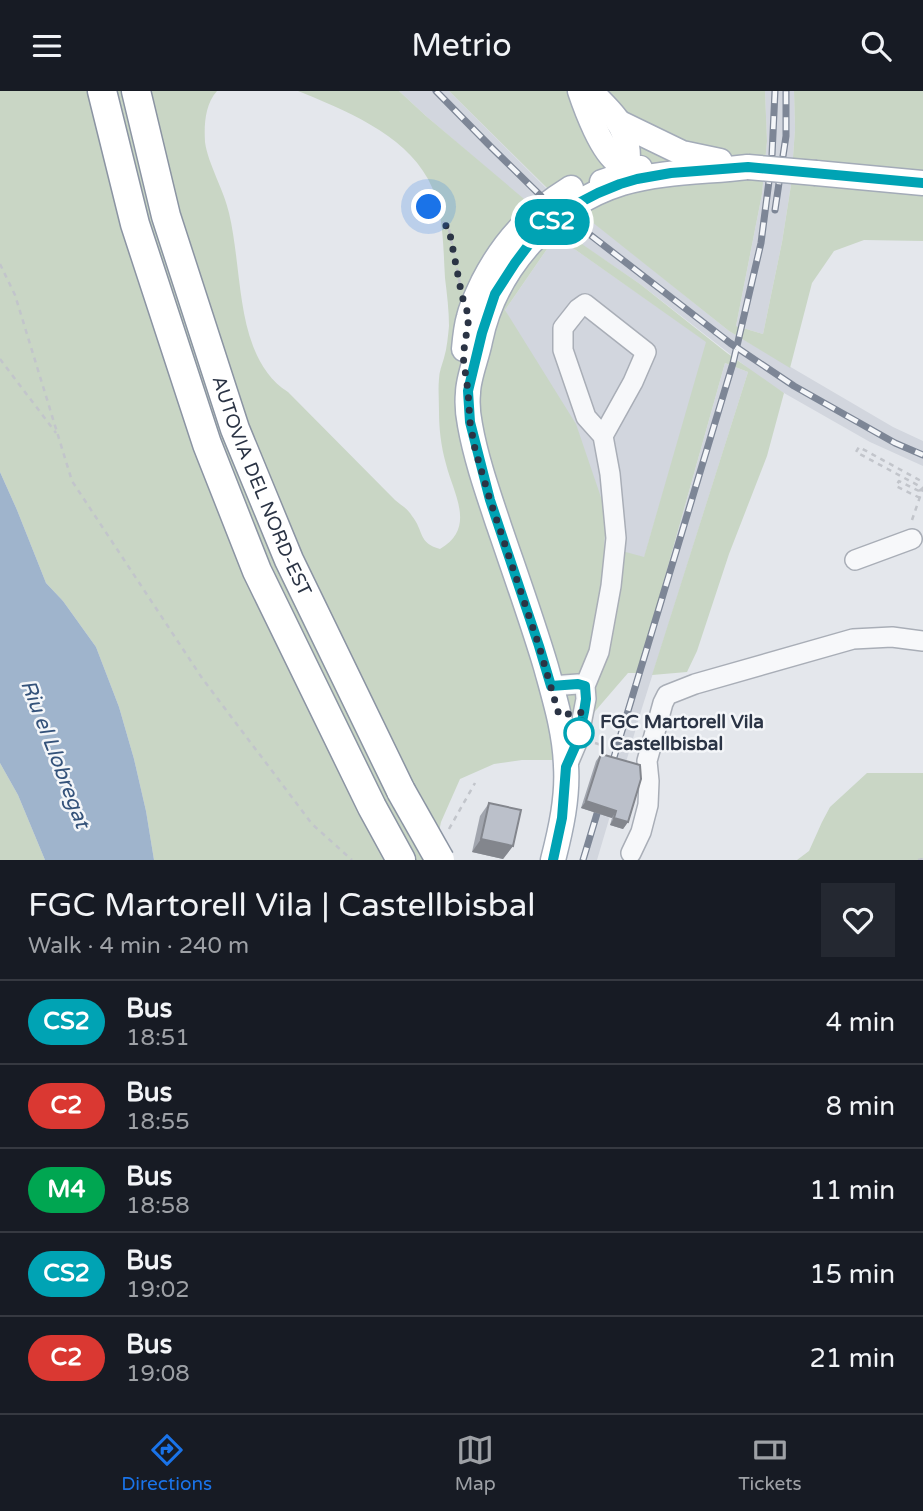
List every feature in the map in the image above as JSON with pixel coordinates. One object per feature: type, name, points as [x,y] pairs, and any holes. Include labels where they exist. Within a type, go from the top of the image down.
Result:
[{"type":"highway","name":"AUTOVIA DEL NORD-EST","points":[[102,91],[135,224],[207,444],[257,571],[372,807],[401,860]]},
{"type":"highway","name":"AUTOVIA DEL NORD-EST","points":[[136,91],[166,216],[235,429],[289,560],[401,791],[441,847]]},
{"type":"main road","points":[[525,249],[539,223],[554,210],[589,188],[612,178],[627,165],[627,146],[608,128],[580,91]]},
{"type":"main road","points":[[587,179],[608,128],[590,91]]},
{"type":"main road","points":[[608,128],[693,157],[748,167],[923,183]]},
{"type":"main road","points":[[554,860],[562,818],[566,767],[559,715],[475,449],[463,356],[469,317],[476,295],[507,242],[525,222],[555,198],[587,179],[627,165],[654,159],[693,157]]},
{"type":"main road","points":[[627,165],[671,173]]},
{"type":"main road","points":[[468,391],[495,294],[525,249],[550,223],[583,200],[620,184],[671,173],[748,167]]},
{"type":"street","points":[[566,767],[578,740],[586,699],[585,686],[599,652],[617,538],[603,436],[586,417],[564,350],[563,328],[585,304],[646,352],[603,436]]},
{"type":"street","points":[[855,560],[915,540]]},
{"type":"street","points":[[631,853],[641,832],[648,806],[647,761],[667,695],[695,684],[853,639],[892,637],[923,641]]},
{"type":"street","points":[[551,686],[585,686]]},
{"type":"street","points":[[559,715],[584,712]]},
{"type":"path","points":[[429,207],[449,229],[460,287]]},
{"type":"path","points":[[0,264],[15,295],[72,481],[202,678],[312,824],[352,860]]},
{"type":"path","points":[[0,359],[58,435]]},
{"type":"path","points":[[915,540],[923,488],[856,451],[859,447],[923,482]]},
{"type":"path","points":[[920,498],[896,486],[899,481],[919,491],[923,488]]},
{"type":"path","points":[[441,847],[475,783]]},
{"type":"path","points":[[918,860],[923,859]]},
{"type":"shaded area","points":[[399,91],[449,91],[549,191],[530,205]]},
{"type":"shaded area","points":[[765,91],[794,91],[795,129],[791,185],[763,334],[736,326],[762,194],[767,141]]},
{"type":"shaded area","points":[[582,213],[729,331],[893,427],[923,441],[923,466],[870,442],[762,379],[640,284],[565,233]]},
{"type":"shaded area","points":[[556,236],[707,342],[644,558],[604,546],[607,515],[505,310]]},
{"type":"shaded area","points":[[725,363],[748,372],[597,860],[581,860],[636,681]]},
{"type":"green space","points":[[0,91],[217,91],[208,108],[205,142],[229,213],[244,315],[259,359],[276,383],[408,511],[425,540],[440,549],[451,541],[458,531],[460,509],[443,451],[439,424],[439,376],[449,326],[442,227],[437,202],[428,179],[417,163],[388,136],[353,115],[298,91],[399,91],[530,204],[549,190],[449,91],[765,91],[767,141],[762,194],[736,326],[763,334],[791,185],[795,129],[794,91],[923,91],[923,241],[864,240],[834,251],[812,283],[790,368],[729,331],[582,214],[566,233],[640,284],[727,353],[784,393],[767,456],[687,672],[652,675],[748,372],[725,363],[638,673],[628,673],[553,760],[494,764],[460,779],[441,822],[433,860],[154,860],[134,759],[119,707],[96,647],[63,601],[46,583],[0,472]],"holes":[[[556,236],[706,342],[644,557],[604,546],[607,515],[576,424],[505,310]]]},
{"type":"green space","points":[[0,763],[18,795],[45,860],[0,860]]},
{"type":"green space","points":[[867,773],[923,773],[923,860],[797,860],[809,851],[830,807]]},
{"type":"water","name":"Riu el Llobregat","points":[[0,472],[46,583],[63,601],[96,647],[119,707],[134,759],[154,860],[45,860],[18,795],[0,763]]},
{"type":"building","points":[[601,754],[640,765],[641,779],[628,822],[614,818],[616,811],[586,801]]},
{"type":"building","points":[[489,803],[521,810],[513,846],[481,839]]},
{"type":"railway","points":[[436,91],[541,196]]},
{"type":"railway","points":[[772,155],[775,91]]},
{"type":"railway","points":[[783,156],[786,91]]},
{"type":"railway","points":[[583,860],[733,363],[761,243],[769,181]]},
{"type":"railway","points":[[775,210],[779,183]]},
{"type":"railway","points":[[571,220],[730,343],[794,386],[895,443],[923,455]]},
{"type":"bus line","name":"CS2","points":[[553,860],[562,818],[566,767],[578,740],[586,699],[585,686],[551,686],[475,449],[468,391],[495,294],[530,243],[550,223],[583,200],[637,179],[671,173],[748,167],[923,183]]},
{"type":"place","name":"FGC Martorell Vila | Castellbisbal","points":[[579,733]]},
{"type":"route","points":[[429,207],[449,229],[462,296],[469,317],[463,356],[475,449],[559,715],[584,712],[579,733]]}]
